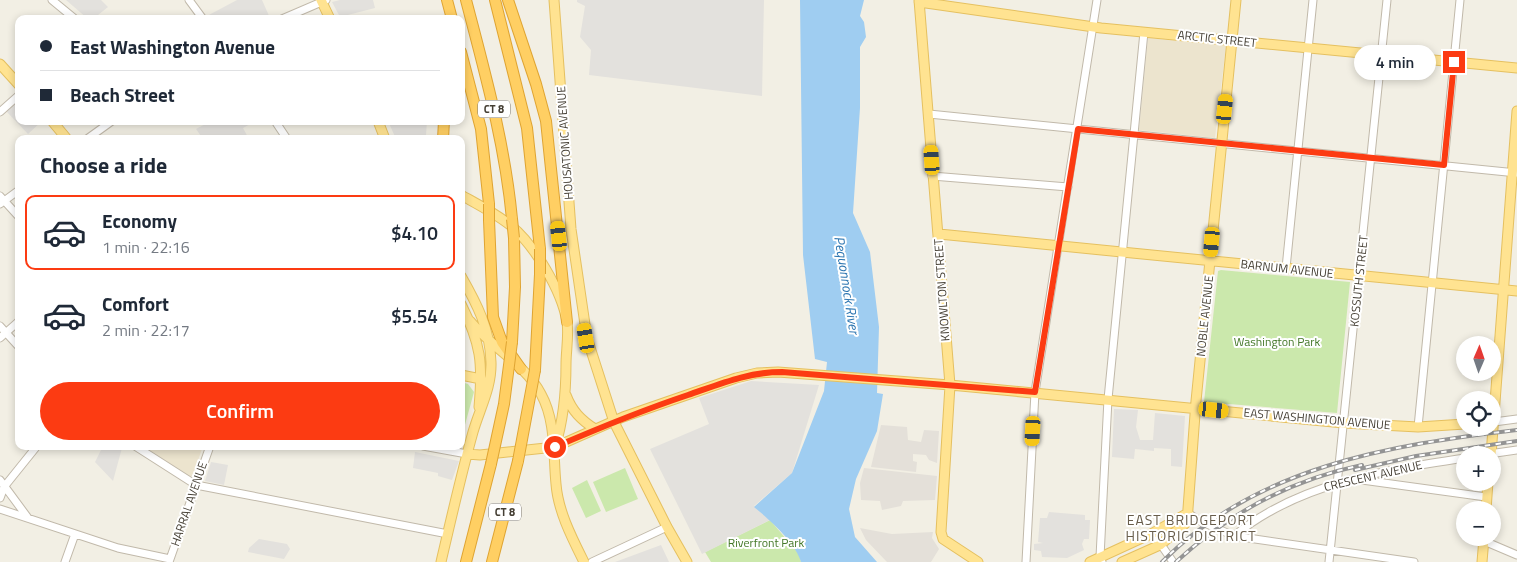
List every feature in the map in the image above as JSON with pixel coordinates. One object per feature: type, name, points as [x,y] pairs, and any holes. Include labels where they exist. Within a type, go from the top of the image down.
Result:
[{"type":"highway","points":[[443,0],[445,15]]},
{"type":"highway","points":[[447,0],[451,15]]},
{"type":"highway","name":"CT 8","points":[[466,0],[498,123],[507,169],[514,238],[515,287],[512,342],[504,404],[466,562]]},
{"type":"highway","name":"CT 8","points":[[492,562],[518,462],[535,370],[540,274],[540,249],[527,128],[495,0]]},
{"type":"highway","points":[[508,0],[536,84],[546,121],[567,322]]},
{"type":"highway","points":[[465,68],[482,134],[489,204],[493,317],[502,342],[521,368]]},
{"type":"main road","name":"HOUSATONIC AVENUE","points":[[554,0],[571,230],[586,338],[614,422],[667,527],[688,562]]},
{"type":"main road","name":"NOBLE AVENUE","points":[[1188,513],[1196,408],[1236,0]]},
{"type":"main road","points":[[323,1],[328,15]]},
{"type":"main road","name":"ARCTIC STREET","points":[[919,1],[1093,27],[1517,68]]},
{"type":"main road","name":"KNOWLTON STREET","points":[[919,1],[938,234],[939,270],[950,385],[941,532],[943,539],[978,562]]},
{"type":"main road","points":[[0,64],[15,81]]},
{"type":"main road","points":[[1496,391],[1515,173],[1517,111]]},
{"type":"main road","points":[[55,125],[64,135]]},
{"type":"main road","points":[[465,197],[510,225],[531,248],[550,277],[567,322],[566,395],[561,429],[555,447]]},
{"type":"main road","name":"BARNUM AVENUE","points":[[938,234],[1517,291]]},
{"type":"main road","points":[[441,562],[491,362],[481,311],[465,283]]},
{"type":"main road","points":[[465,312],[470,321],[486,380]]},
{"type":"main road","points":[[470,321],[488,341],[532,379],[542,396],[555,447],[556,484],[562,511],[584,562]]},
{"type":"main road","name":"EAST WASHINGTON AVENUE","points":[[467,454],[480,455],[555,447],[595,429],[736,378],[757,373],[778,372],[1035,392],[1344,423],[1418,427],[1456,425]]},
{"type":"main road","points":[[465,377],[486,380]]},
{"type":"main road","points":[[566,395],[581,420],[595,429]]},
{"type":"main road","points":[[1486,501],[1487,491]]},
{"type":"main road","points":[[1090,562],[1101,559],[1188,513]]},
{"type":"main road","points":[[1122,562],[1160,545],[1187,522],[1188,513]]},
{"type":"main road","points":[[1482,562],[1483,546]]},
{"type":"street","points":[[52,0],[71,15]]},
{"type":"street","points":[[189,0],[200,15]]},
{"type":"street","points":[[1026,562],[1035,392],[1098,0]]},
{"type":"street","points":[[1286,268],[1312,0]]},
{"type":"street","name":"KOSSUTH STREET","points":[[1329,562],[1387,0]]},
{"type":"street","points":[[1418,427],[1460,0]]},
{"type":"street","points":[[291,15],[323,1]]},
{"type":"street","points":[[1101,559],[1108,399],[1144,32]]},
{"type":"street","points":[[0,112],[15,99]]},
{"type":"street","points":[[929,114],[1515,173]]},
{"type":"street","points":[[93,135],[106,125]]},
{"type":"street","points":[[932,176],[1068,187]]},
{"type":"street","points":[[15,192],[1,200],[15,212]]},
{"type":"street","points":[[0,338],[15,325]]},
{"type":"street","points":[[0,326],[15,343]]},
{"type":"street","points":[[1501,421],[1517,419]]},
{"type":"street","points":[[0,498],[2,483],[33,450]]},
{"type":"street","points":[[141,450],[196,485],[448,534]]},
{"type":"street","name":"HARRAL AVENUE","points":[[169,561],[209,450]]},
{"type":"street","points":[[446,450],[467,454]]},
{"type":"street","points":[[1501,453],[1517,450]]},
{"type":"street","name":"CRESCENT AVENUE","points":[[1234,536],[1254,520],[1292,499],[1338,483],[1405,467],[1456,459]]},
{"type":"street","points":[[1359,479],[1486,497]]},
{"type":"street","points":[[2,483],[28,518]]},
{"type":"street","points":[[0,510],[118,548],[169,561]]},
{"type":"street","points":[[1188,513],[1198,520],[1234,536],[1414,562]]},
{"type":"street","points":[[592,562],[667,527]]},
{"type":"street","points":[[1153,533],[1173,562]]},
{"type":"street","points":[[65,562],[75,534]]},
{"type":"street","points":[[1498,546],[1517,555]]},
{"type":"shaded area","points":[[66,0],[101,0],[108,7],[98,15],[83,15]]},
{"type":"shaded area","points":[[237,0],[262,0],[269,15],[209,15]]},
{"type":"shaded area","points":[[340,0],[373,0],[375,8],[348,15],[339,15],[332,2]]},
{"type":"shaded area","points":[[577,0],[764,0],[762,96],[589,75],[591,50],[580,37],[585,6],[577,2]]},
{"type":"shaded area","points":[[1148,38],[1226,46],[1215,138],[1139,130]]},
{"type":"shaded area","points":[[15,103],[15,120],[6,111]]},
{"type":"shaded area","points":[[19,125],[38,125],[28,134]]},
{"type":"shaded area","points":[[204,125],[249,125],[243,128],[247,135],[200,135],[196,129]]},
{"type":"shaded area","points":[[390,125],[427,125],[426,135],[394,135]]},
{"type":"shaded area","points":[[751,381],[819,385],[792,473],[754,506],[770,520],[702,554],[650,449],[709,424],[699,398]]},
{"type":"shaded area","points":[[1114,409],[1138,410],[1136,427],[1140,440],[1153,440],[1155,413],[1185,416],[1182,467],[1171,466],[1171,449],[1154,448],[1154,451],[1135,449],[1134,459],[1112,457]]},
{"type":"shaded area","points":[[881,425],[907,427],[908,440],[921,442],[924,430],[939,431],[937,463],[929,460],[926,455],[913,454],[913,461],[917,462],[916,472],[871,467]]},
{"type":"shaded area","points":[[101,450],[121,450],[113,481],[95,462]]},
{"type":"shaded area","points":[[149,450],[202,450],[193,475],[190,477]]},
{"type":"shaded area","points":[[415,452],[459,461],[452,480],[438,476],[438,473],[413,468]]},
{"type":"shaded area","points":[[211,462],[228,465],[224,485],[205,481]]},
{"type":"shaded area","points":[[864,468],[937,476],[935,500],[903,501],[901,506],[882,510],[880,501],[861,500],[860,483]]},
{"type":"shaded area","points":[[1049,512],[1085,515],[1085,520],[1090,520],[1089,539],[1084,539],[1082,544],[1084,550],[1067,558],[1042,557],[1041,551],[1034,550],[1034,544],[1043,543],[1038,542],[1040,518],[1047,518]]},
{"type":"shaded area","points":[[860,528],[892,534],[933,532],[932,538],[939,549],[931,562],[887,562],[866,540]]},
{"type":"shaded area","points":[[259,539],[287,544],[290,549],[284,559],[248,552],[249,548]]},
{"type":"shaded area","points":[[661,545],[669,562],[615,562]]},
{"type":"green space","name":"Washington Park","points":[[1218,271],[1350,282],[1337,413],[1204,402]]},
{"type":"green space","points":[[465,383],[474,392],[465,425]]},
{"type":"green space","points":[[625,468],[638,499],[606,512],[593,482]]},
{"type":"green space","points":[[587,480],[601,511],[586,518],[572,488]]},
{"type":"green space","name":"Riverfront Park","points":[[770,520],[799,554],[801,562],[711,562],[705,552]]},
{"type":"water","name":"Pequonnock River","points":[[800,0],[864,0],[860,16],[864,22],[866,37],[860,47],[860,108],[853,213],[870,252],[879,327],[877,393],[883,394],[877,431],[856,479],[849,509],[855,537],[877,562],[801,562],[788,539],[754,507],[792,473],[824,391],[827,362],[815,359],[803,255]]},
{"type":"railway","points":[[1162,562],[1199,530],[1239,503],[1282,482],[1327,466],[1373,453],[1469,436],[1517,430]]},
{"type":"railway","points":[[1355,470],[1416,456],[1517,441]]},
{"type":"railway","points":[[1176,562],[1218,528],[1263,500],[1311,479],[1362,465]]},
{"type":"district","name":"EAST BRIDGEPORT HISTORIC DISTRICT","points":[[1191,528]]},
{"type":"route","points":[[555,447],[623,417],[736,378],[757,373],[782,372],[1035,392],[1078,129],[1444,165],[1454,62]]}]
